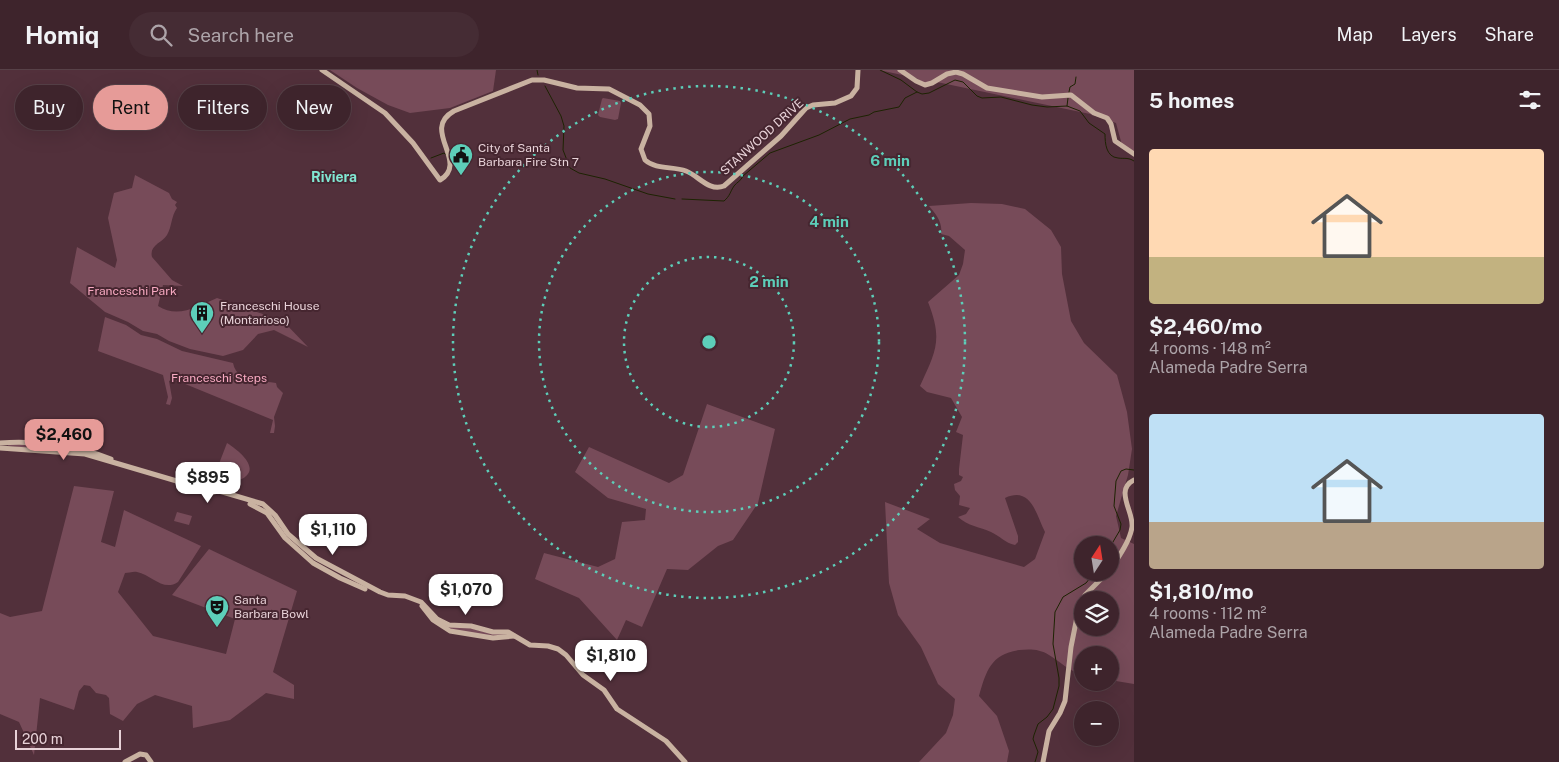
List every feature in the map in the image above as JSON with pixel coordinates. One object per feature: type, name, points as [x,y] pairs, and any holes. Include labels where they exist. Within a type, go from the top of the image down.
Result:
[{"type":"main road","name":"STANWOOD DRIVE","points":[[322,70],[386,113],[413,143],[440,180],[448,175],[451,168],[441,129],[446,116],[520,84],[537,79],[574,88],[609,89],[632,100],[646,110],[650,118],[649,129],[641,149],[646,162],[652,165],[685,170],[710,186],[720,188],[781,136],[806,108],[813,105],[839,102],[852,96],[857,85],[858,70]]},
{"type":"main road","points":[[900,70],[925,85],[932,84],[949,73],[956,72],[987,88],[1039,97],[1071,95],[1094,113],[1107,118],[1111,124],[1114,140],[1134,154]]},
{"type":"main road","points":[[0,443],[74,447],[111,458],[130,467]]},
{"type":"main road","points":[[0,448],[80,453],[254,504],[265,510],[272,517],[283,536],[313,563],[340,578],[384,598],[413,599]]},
{"type":"main road","points":[[1119,552],[1131,530],[1132,519],[1125,492],[1127,485],[1134,480]]},
{"type":"main road","points":[[212,491],[263,504],[276,517],[288,534],[318,559],[380,592],[413,599],[433,620],[447,630],[494,638],[515,636],[530,645],[550,646],[561,650],[583,675],[604,690],[617,709],[664,740],[685,762]]},
{"type":"main road","points":[[1043,762],[1049,731],[1065,701],[1071,647],[1079,607],[1085,595],[1099,581]]},
{"type":"main road","points":[[125,762],[138,754],[143,754],[151,762]]},
{"type":"green space","points":[[330,70],[496,70],[493,91],[450,108],[410,113],[388,105]]},
{"type":"green space","points":[[879,70],[1134,70],[1134,153],[1122,145],[1116,123],[1090,114],[932,81],[927,85],[916,78]]},
{"type":"green space","points":[[603,98],[620,101],[618,119],[600,117],[598,115]]},
{"type":"green space","name":"Franceschi Park","points":[[135,175],[169,193],[172,199],[177,202],[175,205],[177,208],[169,232],[154,247],[152,257],[172,280],[183,286],[163,285],[158,306],[165,310],[188,310],[217,298],[283,321],[308,347],[274,330],[258,334],[243,350],[223,356],[190,349],[157,334],[143,331],[105,312],[70,283],[77,247],[115,268],[117,260],[108,218],[114,193],[132,188]]},
{"type":"green space","points":[[971,203],[1002,204],[1025,209],[1051,230],[1061,247],[1062,274],[1071,321],[1084,343],[1117,375],[1127,412],[1132,449],[1128,475],[1116,516],[1121,538],[1134,544],[1134,684],[1119,682],[1119,646],[1074,646],[1074,671],[1046,653],[1038,651],[1019,650],[1002,655],[991,665],[987,672],[979,696],[997,716],[1009,751],[1007,762],[919,762],[946,733],[953,715],[955,699],[938,684],[921,647],[898,615],[889,583],[885,502],[930,519],[917,529],[940,543],[1024,567],[1035,559],[1045,532],[1031,504],[1021,496],[1014,495],[1005,498],[1018,536],[1018,542],[1015,545],[958,517],[966,514],[970,508],[959,505],[960,496],[955,490],[954,484],[961,481],[963,477],[959,475],[959,469],[963,435],[956,432],[962,417],[951,398],[927,392],[920,386],[936,345],[933,315],[928,302],[959,275],[965,250],[949,236],[941,234],[940,222],[929,206]]},
{"type":"green space","name":"Franceschi Steps","points":[[105,317],[126,325],[141,335],[157,339],[182,351],[233,363],[235,369],[244,377],[257,381],[276,383],[283,393],[274,417],[274,433],[270,433],[273,420],[173,379],[169,381],[172,398],[170,405],[166,404],[168,397],[163,375],[98,351]]},
{"type":"green space","points":[[707,404],[775,429],[758,503],[733,540],[718,546],[688,570],[667,569],[642,627],[626,620],[617,640],[579,598],[535,579],[544,553],[598,567],[615,559],[622,522],[645,520],[646,509],[608,498],[575,472],[589,447],[669,483],[683,475]]},
{"type":"green space","points":[[227,443],[245,458],[250,468],[249,473],[238,480],[210,487]]},
{"type":"green space","points":[[9,444],[57,446],[88,454],[8,446]]},
{"type":"green space","points":[[74,486],[114,491],[101,542],[115,547],[124,510],[201,546],[178,582],[173,585],[162,584],[137,572],[125,573],[118,592],[153,636],[226,654],[235,619],[172,595],[209,549],[297,591],[273,672],[294,685],[294,699],[266,693],[230,720],[193,728],[192,706],[155,695],[137,704],[123,721],[110,714],[109,698],[106,695],[96,693],[90,686],[84,685],[79,691],[74,710],[40,698],[34,755],[19,722],[0,714],[0,613],[10,617],[42,611]]},
{"type":"green space","points":[[177,512],[192,516],[189,525],[174,521]]},
{"type":"green space","points":[[435,619],[485,632],[507,633],[500,637],[449,630]]},
{"type":"waterway","points":[[537,70],[538,75]]},
{"type":"waterway","points":[[880,70],[901,80],[922,94],[929,93],[955,80],[963,82],[977,96],[982,98],[1001,97],[1047,107],[1067,106],[1080,111],[1089,123],[1105,134],[1106,145],[1111,155],[1134,161]]},
{"type":"waterway","points":[[1069,92],[1070,87],[1075,84],[1076,77]]},
{"type":"waterway","points":[[545,86],[561,116],[564,126],[563,150],[570,168],[579,173],[605,179],[648,194],[675,199]]},
{"type":"waterway","points":[[682,199],[724,201],[743,176],[770,153],[819,135],[850,119],[899,107],[905,98],[917,92]]},
{"type":"waterway","points":[[1067,106],[1068,98]]},
{"type":"waterway","points":[[431,158],[444,153],[446,155]]},
{"type":"waterway","points":[[1116,536],[1121,524],[1114,506],[1116,481],[1121,471],[1126,469],[1134,470]]},
{"type":"waterway","points":[[1035,762],[1038,752],[1033,739],[1034,735],[1038,724],[1053,709],[1059,686],[1053,644],[1055,612],[1063,597],[1088,581]]},
{"type":"place","name":"City of Santa Barbara Fire Stn 7","points":[[461,176]]},
{"type":"place","name":"Franceschi House (Montarioso)","points":[[202,334]]},
{"type":"place","name":"Santa Barbara Bowl","points":[[217,628]]},
{"type":"district","name":"Riviera","points":[[334,177]]}]
